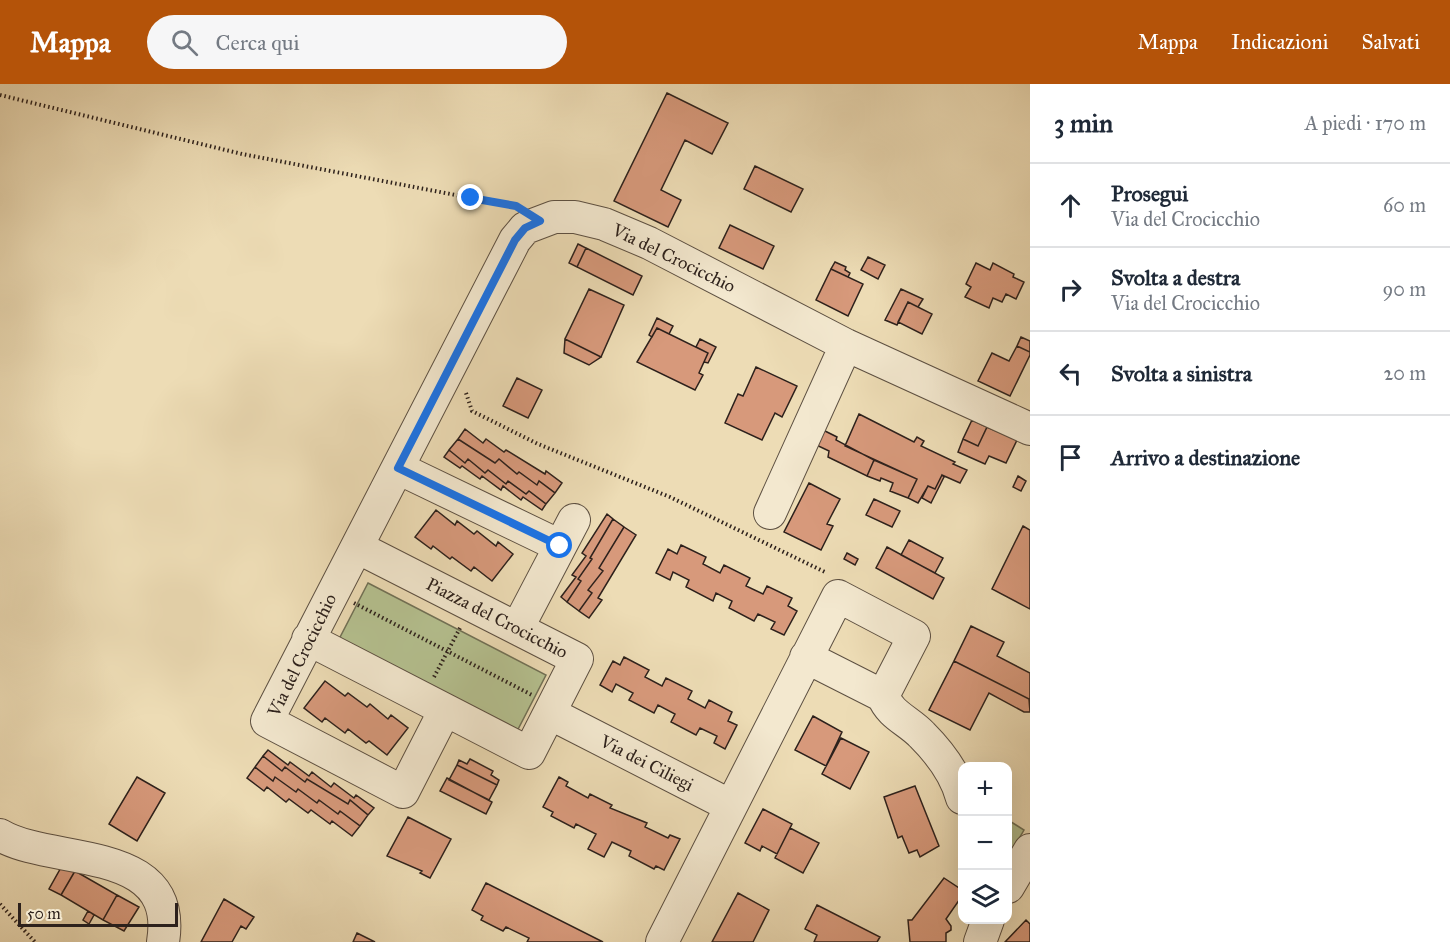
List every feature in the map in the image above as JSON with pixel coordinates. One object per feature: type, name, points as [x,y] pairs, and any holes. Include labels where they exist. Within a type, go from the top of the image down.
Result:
[{"type":"street","name":"Via del Crocicchio","points":[[434,704],[403,792],[267,721],[515,240],[525,228],[540,221],[554,217],[575,217],[604,224],[649,243],[846,345],[1030,429]]},
{"type":"street","points":[[770,513],[846,345]]},
{"type":"street","points":[[398,468],[567,533],[518,627]]},
{"type":"street","name":"Piazza del Crocicchio","points":[[308,639],[529,753],[558,713],[577,659],[518,627],[357,548]]},
{"type":"street","points":[[662,942],[838,596],[914,636],[883,696]]},
{"type":"street","points":[[806,657],[883,696],[887,708],[922,734],[947,766],[958,788]]},
{"type":"street","name":"Via dei Ciliegi","points":[[558,713],[731,806]]},
{"type":"street","points":[[0,835],[18,842],[107,862],[131,873],[152,891],[160,904],[165,919],[163,942]]},
{"type":"street","points":[[1012,875],[1030,850]]},
{"type":"street","points":[[980,942],[987,924]]},
{"type":"path","points":[[0,95],[242,154],[516,206],[540,221]]},
{"type":"path","points":[[466,393],[472,411],[481,416],[538,444],[670,497],[833,575],[841,585],[838,596]]},
{"type":"path","points":[[333,592],[558,713]]},
{"type":"path","points":[[434,704],[447,652],[472,604]]},
{"type":"path","points":[[0,904],[35,942]]},
{"type":"green space","points":[[368,583],[546,675],[514,737],[336,645]]},
{"type":"green space","points":[[1012,822],[1024,830],[1012,851]]},
{"type":"building","points":[[667,93],[728,123],[712,154],[685,140],[661,190],[681,200],[668,227],[614,201]]},
{"type":"building","points":[[755,166],[803,189],[791,212],[744,189]]},
{"type":"building","points":[[730,225],[774,246],[763,269],[719,248]]},
{"type":"building","points":[[578,244],[586,248],[577,267],[569,263]]},
{"type":"building","points":[[586,248],[642,276],[633,295],[577,267]]},
{"type":"building","points":[[868,257],[885,265],[878,279],[861,270]]},
{"type":"building","points":[[835,262],[846,267],[845,270],[850,273],[848,277],[831,269]]},
{"type":"building","points":[[976,263],[990,270],[993,263],[1024,282],[1016,299],[1006,294],[1002,302],[993,298],[989,308],[965,297],[971,287],[966,284]]},
{"type":"building","points":[[831,269],[863,284],[848,316],[816,300]]},
{"type":"building","points":[[589,289],[624,305],[601,357],[565,339]]},
{"type":"building","points":[[901,289],[923,299],[918,307],[908,302],[897,325],[885,320]]},
{"type":"building","points":[[908,302],[932,314],[922,334],[898,322]]},
{"type":"building","points":[[657,318],[673,326],[669,334],[657,328],[652,337],[649,335]]},
{"type":"building","points":[[657,328],[708,353],[699,373],[703,375],[695,390],[637,362]]},
{"type":"building","points":[[1021,337],[1030,341],[1030,352],[1017,346]]},
{"type":"building","points":[[565,339],[601,357],[589,365],[564,353]]},
{"type":"building","points":[[700,339],[716,347],[708,363],[704,362],[708,353],[696,347]]},
{"type":"building","points":[[1017,346],[1030,352],[1030,355],[1010,396],[978,381],[992,353],[1009,361]]},
{"type":"building","points":[[756,367],[797,386],[782,417],[775,413],[762,440],[725,423],[738,394],[743,396]]},
{"type":"building","points":[[517,378],[542,390],[528,418],[503,406]]},
{"type":"building","points":[[859,414],[914,442],[917,437],[924,441],[921,446],[967,470],[960,483],[942,475],[935,489],[928,486],[918,503],[908,498],[917,479],[845,446]]},
{"type":"building","points":[[972,420],[987,427],[978,446],[963,439]]},
{"type":"building","points":[[987,427],[1017,440],[1006,463],[989,456],[985,464],[958,452],[963,439],[978,446]]},
{"type":"building","points":[[819,428],[837,437],[836,440],[874,460],[867,476],[828,457],[829,451],[812,443]]},
{"type":"building","points":[[465,429],[483,443],[486,439],[504,452],[506,450],[545,474],[546,471],[562,483],[555,493],[539,481],[537,485],[519,472],[517,474],[499,459],[495,463],[458,439]]},
{"type":"building","points":[[458,439],[495,463],[499,459],[517,474],[519,472],[537,485],[539,481],[555,493],[546,504],[529,491],[526,494],[508,481],[506,484],[488,470],[485,473],[468,459],[465,463],[449,450]]},
{"type":"building","points":[[449,450],[465,463],[468,459],[485,473],[488,470],[506,484],[508,481],[526,494],[529,491],[546,504],[542,510],[523,497],[521,500],[503,486],[501,490],[482,476],[480,479],[462,466],[460,468],[444,457]]},
{"type":"building","points":[[874,460],[917,479],[908,498],[890,491],[893,483],[867,476]]},
{"type":"building","points":[[942,475],[944,477],[931,503],[922,498],[928,486],[935,489]]},
{"type":"building","points":[[1018,476],[1026,481],[1021,491],[1013,487]]},
{"type":"building","points":[[809,483],[840,499],[827,524],[833,526],[821,550],[784,532]]},
{"type":"building","points":[[874,499],[900,511],[892,527],[866,515]]},
{"type":"building","points":[[436,510],[455,525],[457,521],[474,534],[477,531],[496,546],[498,542],[513,554],[492,581],[474,567],[471,571],[452,557],[450,559],[433,546],[431,549],[415,537]]},
{"type":"building","points":[[607,514],[613,519],[590,558],[592,559],[578,579],[581,581],[567,602],[561,597],[576,577],[572,575],[586,556],[582,553]]},
{"type":"building","points":[[613,519],[624,527],[599,568],[603,571],[588,590],[592,593],[579,611],[567,602],[581,581],[578,579],[592,559],[590,558]]},
{"type":"building","points":[[1023,526],[1030,530],[1030,609],[992,589]]},
{"type":"building","points":[[624,527],[636,535],[598,598],[602,600],[589,618],[579,611],[592,593],[588,590],[603,571],[599,568]]},
{"type":"building","points":[[909,540],[943,558],[935,573],[901,555]]},
{"type":"building","points":[[681,545],[706,557],[703,564],[720,573],[724,565],[750,578],[746,586],[763,594],[767,586],[792,598],[788,606],[797,611],[784,635],[771,629],[775,622],[758,614],[754,621],[729,608],[732,601],[716,593],[713,601],[686,587],[689,580],[673,572],[670,580],[656,573],[668,549],[677,554]]},
{"type":"building","points":[[887,547],[944,578],[933,599],[876,568]]},
{"type":"building","points":[[847,553],[858,559],[855,565],[844,559]]},
{"type":"building","points":[[971,626],[1004,642],[997,656],[1030,673],[1030,707],[1029,699],[954,661]]},
{"type":"building","points":[[624,657],[649,670],[645,677],[662,686],[666,678],[692,691],[688,699],[705,708],[709,700],[732,712],[728,721],[737,725],[725,749],[714,743],[717,736],[700,728],[696,735],[671,722],[675,714],[658,705],[654,713],[629,700],[633,693],[616,684],[612,692],[600,685],[613,661],[620,665]]},
{"type":"building","points":[[954,661],[1029,699],[1030,712],[1024,712],[989,693],[970,730],[929,710]]},
{"type":"building","points":[[325,681],[345,696],[348,693],[367,707],[370,704],[388,719],[391,715],[408,728],[387,755],[348,729],[345,733],[325,718],[322,722],[304,708]]},
{"type":"building","points":[[813,716],[842,732],[826,766],[795,750]]},
{"type":"building","points":[[841,738],[869,752],[850,789],[822,774]]},
{"type":"building","points":[[268,750],[288,765],[290,762],[309,776],[312,772],[331,787],[334,783],[354,798],[356,795],[374,808],[368,815],[350,800],[348,804],[307,779],[305,782],[285,767],[282,771],[263,756]]},
{"type":"building","points":[[263,756],[282,771],[285,767],[305,782],[307,779],[348,804],[350,800],[368,815],[360,826],[340,811],[338,814],[319,800],[317,803],[298,789],[296,792],[275,777],[273,781],[255,767]]},
{"type":"building","points":[[470,759],[493,771],[491,775],[499,780],[497,785],[457,765],[459,760],[467,764]]},
{"type":"building","points":[[457,765],[497,785],[489,800],[449,780]]},
{"type":"building","points":[[255,767],[273,781],[275,777],[296,792],[298,789],[317,803],[319,800],[338,814],[340,811],[360,826],[352,836],[332,821],[330,824],[311,810],[308,813],[289,799],[286,802],[267,787],[264,791],[247,778]]},
{"type":"building","points":[[137,777],[165,793],[137,841],[109,824]]},
{"type":"building","points":[[559,777],[568,782],[566,786],[588,798],[590,794],[612,805],[610,808],[647,823],[645,827],[668,838],[670,835],[680,839],[664,870],[656,866],[654,869],[629,856],[631,851],[612,842],[604,857],[588,849],[596,834],[576,824],[574,828],[551,816],[553,812],[543,807]]},
{"type":"building","points":[[447,778],[492,802],[486,814],[440,791]]},
{"type":"building","points":[[915,786],[939,846],[920,857],[917,850],[909,853],[902,836],[898,838],[884,797]]},
{"type":"building","points":[[763,809],[792,824],[777,854],[762,846],[760,851],[745,843]]},
{"type":"building","points":[[408,817],[451,839],[430,878],[420,873],[422,871],[387,856]]},
{"type":"building","points":[[790,828],[819,843],[803,873],[775,858]]},
{"type":"building","points":[[63,864],[75,871],[61,895],[49,889]]},
{"type":"building","points":[[75,871],[117,895],[103,920],[61,895]]},
{"type":"building","points":[[944,878],[958,887],[958,902],[946,919],[951,930],[946,933],[946,942],[910,942],[908,920],[912,920]]},
{"type":"building","points":[[486,883],[603,942],[527,942],[529,938],[506,927],[503,931],[481,920],[483,916],[472,910]]},
{"type":"building","points":[[738,893],[769,910],[753,942],[712,942]]},
{"type":"building","points":[[117,895],[139,907],[124,931],[103,920]]},
{"type":"building","points":[[224,899],[254,917],[246,929],[241,926],[232,942],[201,942]]},
{"type":"building","points":[[817,905],[880,937],[877,942],[814,942],[817,935],[805,929]]},
{"type":"building","points":[[88,911],[94,915],[89,924],[83,920]]},
{"type":"building","points":[[1026,920],[1030,924],[1030,942],[1005,942]]},
{"type":"building","points":[[357,933],[375,942],[353,942]]},
{"type":"route","points":[[471,198],[516,206],[540,221],[525,228],[515,240],[398,468],[560,546]]}]
